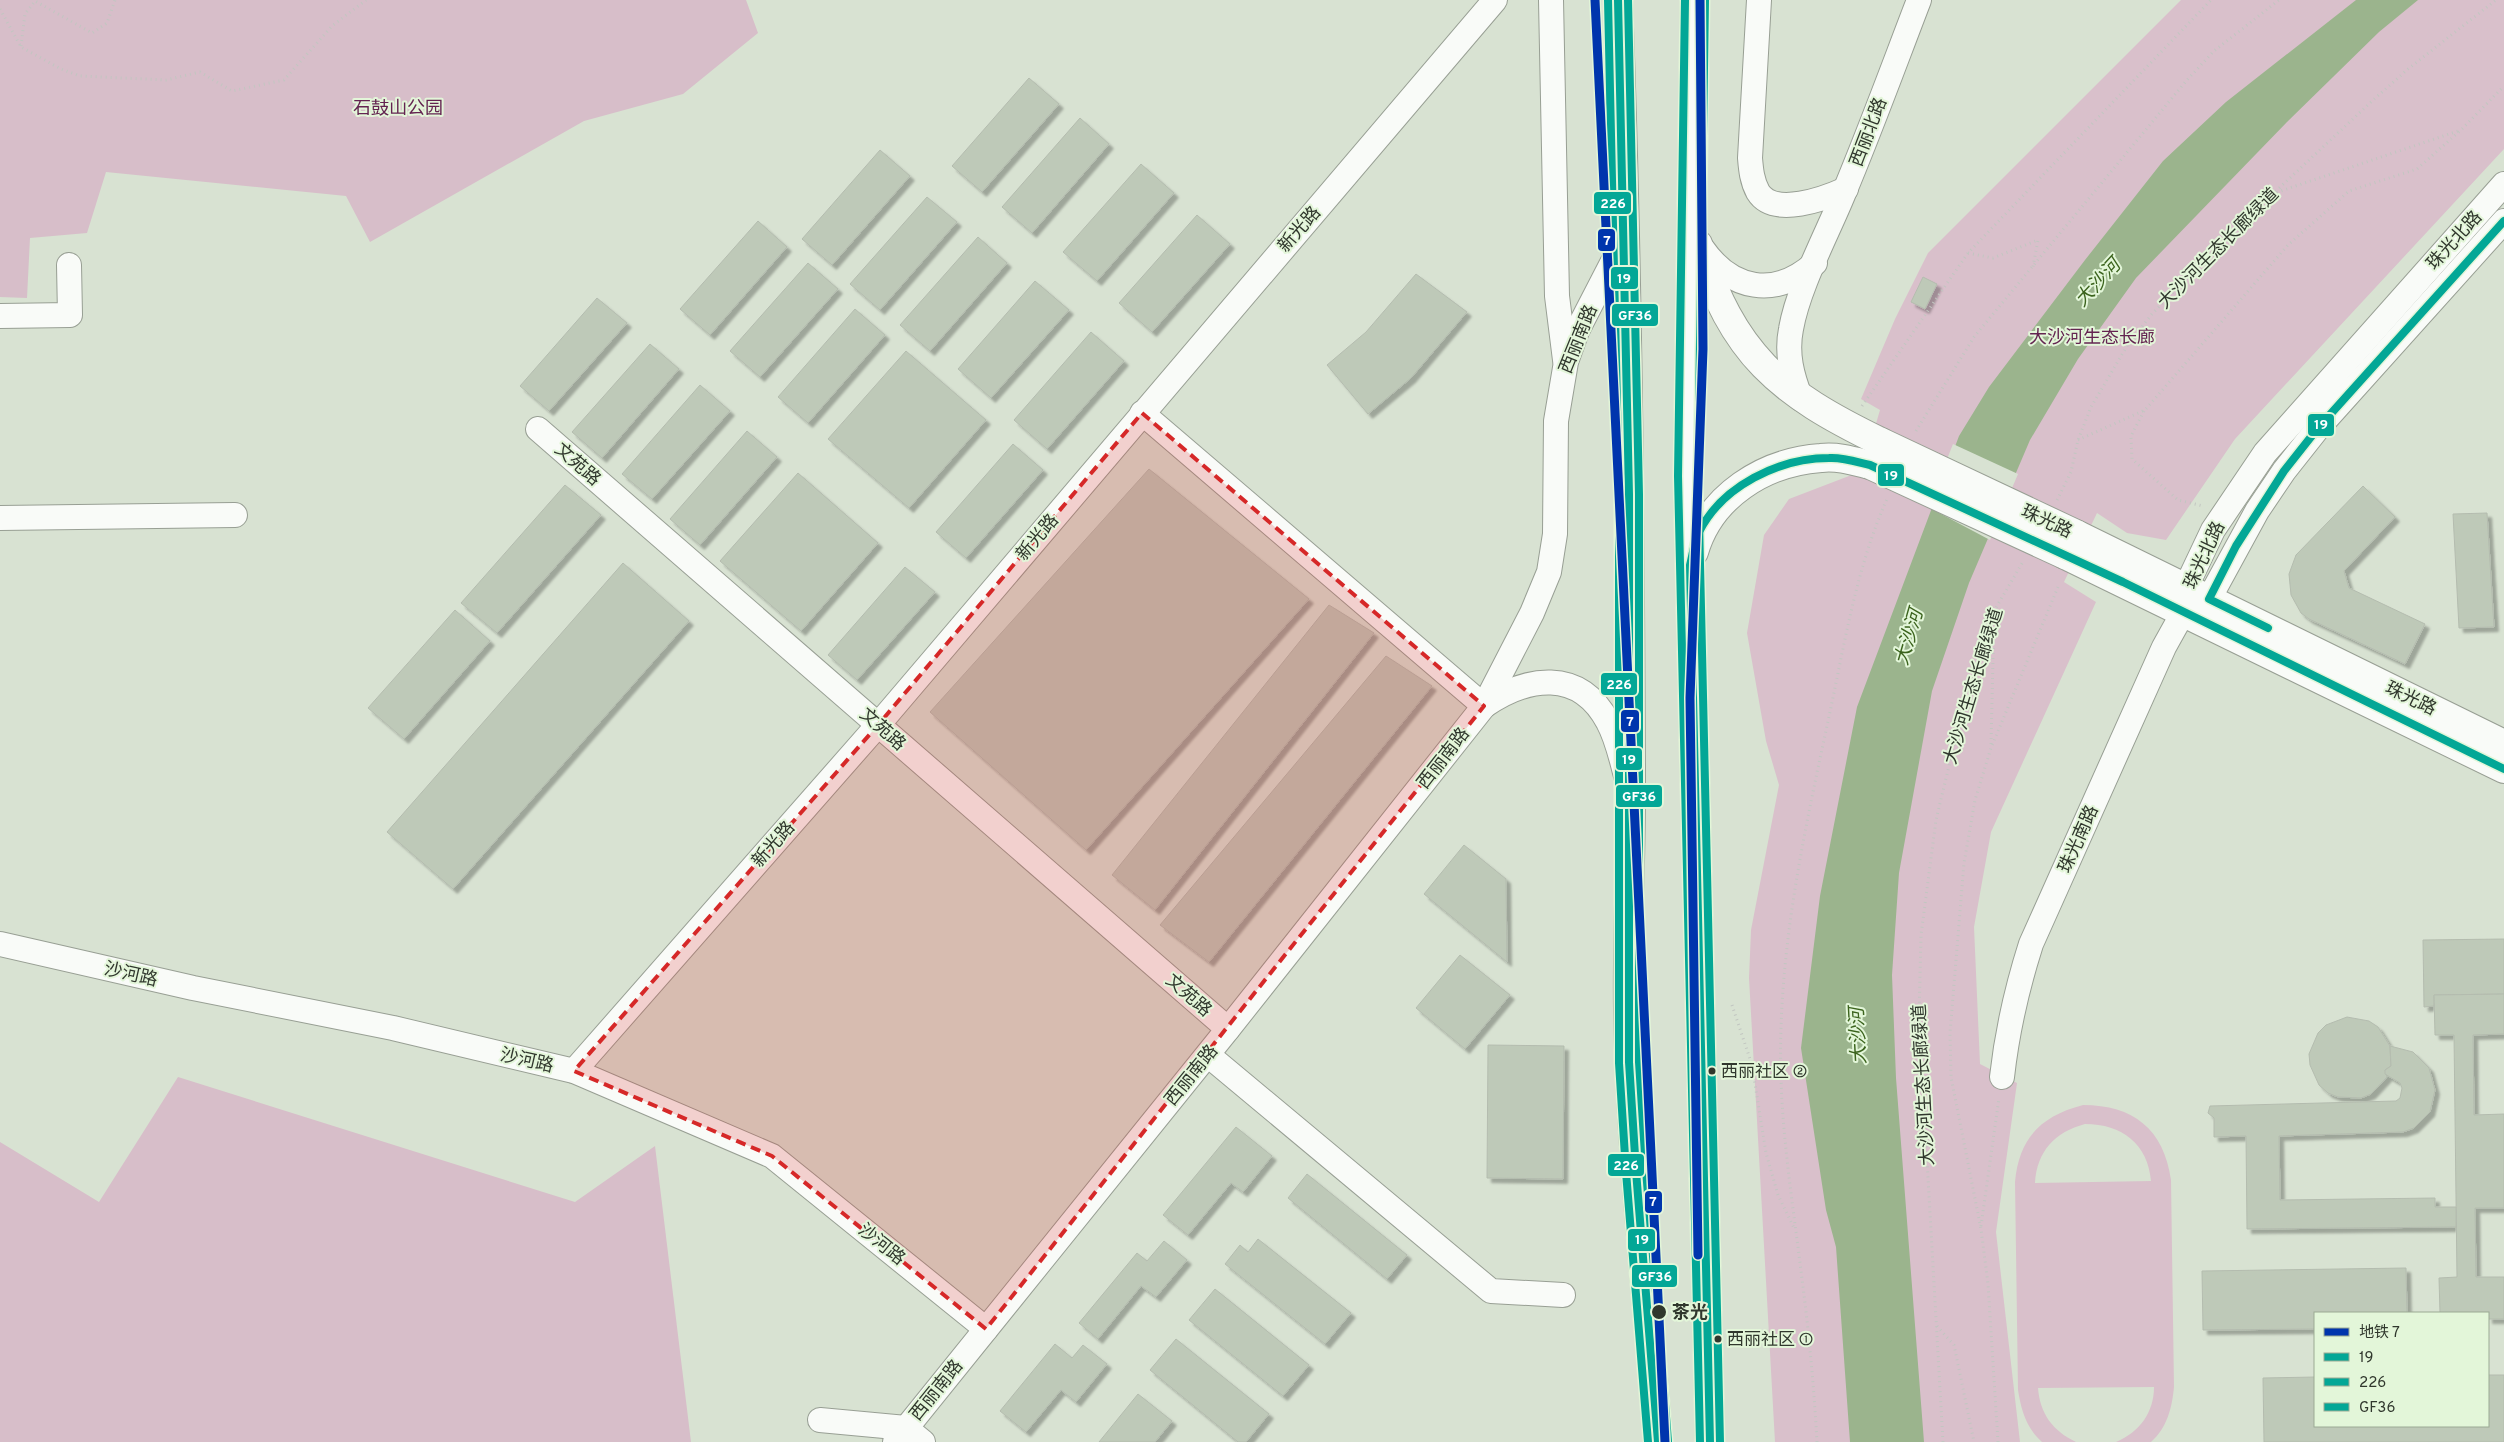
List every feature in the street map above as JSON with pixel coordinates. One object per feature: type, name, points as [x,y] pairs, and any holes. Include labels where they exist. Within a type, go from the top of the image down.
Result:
[{"type":"main road","points":[[1618,0],[1627,235],[1631,796],[1628,1009],[1633,1147],[1658,1442]]},
{"type":"main road","points":[[1695,0],[1688,476],[1710,1442]]},
{"type":"main road","name":"珠光路","points":[[1697,241],[1708,276],[1722,308],[1742,341],[1773,377],[1801,399],[1847,425],[1875,453],[2504,744]]},
{"type":"main road","name":"珠光路","points":[[1690,565],[1699,533],[1715,508],[1737,487],[1765,472],[1794,462],[1821,458],[1845,459],[1875,453]]},
{"type":"main road","name":"珠光路","points":[[2193,599],[2504,770]]},
{"type":"street","name":"新光路","points":[[574,1071],[878,725],[1495,0]]},
{"type":"street","points":[[1551,0],[1557,296],[1566,362]]},
{"type":"street","points":[[1759,0],[1750,158],[1752,178],[1759,194],[1770,201],[1784,204],[1802,204],[1826,198],[1846,189]]},
{"type":"street","name":"西丽北路","points":[[1801,399],[1790,373],[1790,330],[1796,307],[1846,189],[1919,0]]},
{"type":"street","name":"珠光北路","points":[[2193,599],[2213,530],[2266,452],[2504,184]]},
{"type":"street","name":"珠光路","points":[[1692,201],[1697,241]]},
{"type":"street","name":"珠光北路","points":[[2193,599],[2236,546],[2284,471],[2318,428],[2504,221]]},
{"type":"street","name":"西丽南路","points":[[908,1437],[986,1329],[1208,1055],[1484,706],[1535,606],[1549,572],[1555,534],[1556,420],[1566,362],[1577,331],[1627,235]]},
{"type":"street","points":[[1697,241],[1713,263],[1726,274],[1740,281],[1758,286],[1790,282],[1815,264]]},
{"type":"street","points":[[0,316],[70,315],[69,264]]},
{"type":"street","points":[[1142,413],[1484,706]]},
{"type":"street","name":"文苑路","points":[[538,429],[1228,1029]]},
{"type":"street","points":[[0,518],[235,515]]},
{"type":"street","name":"珠光南路","points":[[2002,1077],[2013,1007],[2031,944],[2164,647],[2193,599]]},
{"type":"street","name":"西丽南路","points":[[1484,706],[1504,692],[1526,684],[1566,684],[1585,694],[1598,706],[1608,721],[1618,746],[1631,796]]},
{"type":"street","name":"沙河路","points":[[0,944],[193,988],[393,1028],[574,1071],[772,1156],[986,1329]]},
{"type":"street","points":[[1208,1055],[1492,1291],[1563,1295]]},
{"type":"street","points":[[820,1420],[908,1437]]},
{"type":"path","points":[[21,47],[25,14],[35,1],[92,34],[107,23],[115,0]]},
{"type":"path","points":[[0,9],[21,47],[61,69],[80,76],[166,80],[200,72],[232,91],[284,80],[332,26],[366,0]]},
{"type":"path","points":[[1847,425],[1870,395],[1968,253],[2211,0]]},
{"type":"path","points":[[1913,439],[1926,412],[1974,337],[2187,80],[2214,51],[2279,0]]},
{"type":"path","name":"大沙河生态长廊绿道","points":[[2055,505],[2071,472],[2078,440],[2090,407],[2127,346],[2152,314],[2203,260],[2271,194],[2408,69],[2496,0]]},
{"type":"path","points":[[2225,510],[2178,500],[2132,459],[2131,436],[2145,410],[2288,245],[2349,191],[2417,169],[2461,130],[2504,86]]},
{"type":"path","points":[[2271,194],[2461,130]]},
{"type":"path","points":[[1968,253],[1994,258],[2038,240],[2032,269]]},
{"type":"path","points":[[2078,440],[2145,410]]},
{"type":"path","points":[[1818,1442],[1781,1080],[1780,1021],[1786,941],[1808,813],[1847,629],[1869,546],[1889,493]]},
{"type":"path","name":"大沙河生态长廊绿道","points":[[1943,1442],[1919,1019],[1920,935],[1930,858],[1943,784],[1973,676],[1994,611],[2026,556]]},
{"type":"path","points":[[1998,1442],[1988,1284],[1981,1229],[1951,1077],[1949,1054],[1968,836],[1991,748],[2058,586]]},
{"type":"path","points":[[1991,748],[1994,611]]},
{"type":"path","points":[[1732,1005],[1752,1065],[1762,1135],[1771,1173],[1778,1195],[1796,1232]]},
{"type":"path","points":[[1981,1229],[2002,1077]]},
{"type":"path","points":[[1936,1326],[1948,1336],[1954,1345],[1974,1442]]},
{"type":"highlighted area","points":[[1142,413],[1484,706],[986,1329],[772,1156],[574,1071],[878,725]]},
{"type":"green space","name":"石鼓山公园","points":[[0,0],[746,0],[758,33],[683,94],[584,121],[370,242],[346,196],[106,172],[87,233],[30,238],[27,298],[0,297]]},
{"type":"green space","name":"大沙河生态长廊","points":[[2181,0],[2504,0],[2504,149],[2235,439],[2166,540],[2127,533],[2097,513],[2064,582],[2096,602],[1991,832],[1974,927],[1980,1064],[2017,1083],[1996,1232],[2020,1442],[1775,1442],[1749,978],[1751,930],[1779,785],[1766,741],[1747,633],[1764,535],[1789,499],[1862,471],[1880,410],[1861,399],[1895,319],[1928,253]]},
{"type":"green space","points":[[178,1077],[575,1202],[655,1146],[691,1442],[0,1442],[0,1142],[99,1202]]},
{"type":"green space","points":[[2083,1105],[2101,1106],[2131,1115],[2143,1123],[2153,1134],[2167,1162],[2171,1180],[2174,1387],[2168,1417],[2161,1430],[2151,1442],[2116,1442],[2132,1433],[2144,1420],[2151,1405],[2154,1387],[2038,1388],[2042,1406],[2049,1421],[2061,1433],[2076,1442],[2042,1442],[2036,1437],[2028,1424],[2021,1404],[2018,1390],[2015,1182],[2017,1167],[2027,1141],[2035,1131],[2055,1115]],"holes":[[[2085,1124],[2098,1125],[2121,1132],[2139,1147],[2145,1156],[2151,1181],[2035,1183],[2039,1161],[2050,1144],[2065,1132],[2074,1128]]]},
{"type":"water","name":"大沙河","points":[[2356,0],[2418,0],[2379,32],[2287,122],[2136,278],[2078,359],[2030,440],[1969,583],[1932,691],[1899,873],[1892,975],[1896,1078],[1924,1442],[1850,1442],[1836,1247],[1826,1210],[1801,1048],[1820,896],[1857,707],[1959,436],[1989,387],[2163,161],[2226,102]]},
{"type":"pier","points":[[1953,444],[2018,474],[1990,540],[1928,507]]},
{"type":"building","points":[[1029,78],[1059,104],[982,192],[952,166]]},
{"type":"building","points":[[1080,118],[1109,144],[1032,233],[1002,207]]},
{"type":"building","points":[[880,150],[910,176],[832,265],[802,239]]},
{"type":"building","points":[[1141,164],[1174,193],[1097,281],[1063,252]]},
{"type":"building","points":[[927,197],[957,222],[880,310],[850,284]]},
{"type":"building","points":[[1197,215],[1230,244],[1152,332],[1119,303]]},
{"type":"building","points":[[758,221],[787,247],[710,335],[680,309]]},
{"type":"building","points":[[978,237],[1007,263],[930,351],[900,325]]},
{"type":"building","points":[[808,263],[838,289],[760,377],[730,351]]},
{"type":"building","points":[[1416,274],[1467,312],[1411,378],[1368,414],[1327,365],[1366,332]]},
{"type":"building","points":[[1923,277],[1937,284],[1925,309],[1911,302]]},
{"type":"building","points":[[1035,281],[1069,310],[991,398],[958,369]]},
{"type":"building","points":[[597,298],[627,323],[549,411],[520,386]]},
{"type":"building","points":[[855,309],[885,335],[808,423],[778,397]]},
{"type":"building","points":[[1091,332],[1124,361],[1047,449],[1014,420]]},
{"type":"building","points":[[650,344],[679,369],[602,458],[572,432]]},
{"type":"building","points":[[906,351],[986,420],[909,508],[828,439]]},
{"type":"building","points":[[700,385],[730,411],[652,499],[622,474]]},
{"type":"building","points":[[747,431],[777,457],[700,545],[670,519]]},
{"type":"building","points":[[1013,444],[1043,470],[966,558],[936,532]]},
{"type":"building","points":[[1149,469],[1309,599],[1086,850],[930,712]]},
{"type":"building","points":[[798,473],[878,543],[801,631],[720,561]]},
{"type":"building","points":[[565,485],[601,515],[497,633],[461,603]]},
{"type":"building","points":[[2363,486],[2395,517],[2344,571],[2349,588],[2425,624],[2405,664],[2309,619],[2301,613],[2291,595],[2289,574],[2296,555]]},
{"type":"building","points":[[2487,513],[2494,627],[2459,628],[2453,514]]},
{"type":"building","points":[[623,563],[689,621],[453,889],[387,832]]},
{"type":"building","points":[[905,567],[935,592],[857,680],[828,655]]},
{"type":"building","points":[[1329,605],[1374,633],[1155,910],[1112,875]]},
{"type":"building","points":[[455,610],[490,641],[404,739],[368,708]]},
{"type":"building","points":[[1386,656],[1432,686],[1209,962],[1160,925]]},
{"type":"building","points":[[1464,845],[1506,879],[1507,962],[1424,894]]},
{"type":"building","points":[[2504,939],[2504,994],[2434,995],[2434,1006],[2424,1007],[2423,940]]},
{"type":"building","points":[[1460,955],[1510,995],[1465,1049],[1416,1008]]},
{"type":"building","points":[[2504,994],[2504,1034],[2473,1035],[2474,1115],[2504,1114],[2504,1208],[2475,1208],[2476,1277],[2504,1277],[2504,1319],[2489,1319],[2489,1312],[2440,1312],[2439,1278],[2457,1277],[2454,1035],[2435,1035],[2434,995]]},
{"type":"building","points":[[2347,1017],[2369,1021],[2378,1027],[2390,1046],[2391,1066],[2385,1070],[2387,1077],[2371,1094],[2361,1098],[2338,1097],[2328,1093],[2319,1085],[2310,1065],[2309,1054],[2318,1033],[2326,1025]]},
{"type":"building","points":[[1488,1045],[1564,1046],[1563,1179],[1487,1178]]},
{"type":"building","points":[[2390,1046],[2413,1052],[2429,1068],[2435,1090],[2430,1112],[2414,1128],[2403,1132],[2279,1136],[2280,1200],[2435,1198],[2435,1207],[2456,1207],[2456,1227],[2247,1229],[2246,1136],[2214,1137],[2214,1118],[2208,1113],[2210,1106],[2396,1101],[2400,1098],[2402,1088],[2400,1083],[2385,1074],[2385,1070],[2391,1066]]},
{"type":"building","points":[[1236,1127],[1272,1156],[1243,1192],[1231,1183],[1188,1235],[1163,1215]]},
{"type":"building","points":[[1307,1174],[1407,1255],[1387,1279],[1288,1198]]},
{"type":"building","points":[[1258,1239],[1351,1313],[1325,1344],[1225,1264],[1240,1245],[1248,1252]]},
{"type":"building","points":[[1164,1241],[1187,1260],[1156,1297],[1141,1286],[1098,1339],[1079,1323],[1137,1253],[1147,1261]]},
{"type":"building","points":[[2406,1268],[2407,1312],[2314,1312],[2314,1329],[2203,1330],[2202,1271]]},
{"type":"building","points":[[1215,1289],[1309,1365],[1283,1396],[1189,1320]]},
{"type":"building","points":[[1176,1339],[1269,1414],[1246,1442],[1238,1442],[1150,1370]]},
{"type":"building","points":[[1055,1344],[1072,1358],[1083,1345],[1107,1364],[1076,1402],[1061,1390],[1026,1432],[1000,1411]]},
{"type":"building","points":[[2489,1375],[2504,1375],[2504,1442],[2264,1442],[2263,1378],[2314,1377],[2314,1427],[2489,1427]]},
{"type":"building","points":[[1138,1394],[1172,1421],[1155,1442],[1099,1442]]},
{"type":"metro line","name":"7","points":[[1595,0],[1665,1442]]},
{"type":"metro line","name":"7","points":[[1698,1255],[1690,698],[1703,349],[1700,0]]},
{"type":"transit line","name":"226","points":[[1608,0],[1619,494],[1619,1063],[1648,1442]]},
{"type":"transit line","name":"19","points":[[1618,0],[1629,494],[1629,1062],[1658,1442]]},
{"type":"transit line","name":"GF36","points":[[1628,0],[1639,494],[1639,1062],[1668,1441]]},
{"type":"transit line","name":"226","points":[[1685,0],[1678,476],[1700,1442]]},
{"type":"transit line","name":"GF36","points":[[1705,0],[1698,476],[1720,1442]]},
{"type":"transit line","name":"19","points":[[2268,628],[2209,599],[2236,546],[2284,471],[2318,428],[2504,221]]},
{"type":"transit line","name":"19","points":[[1710,1442],[1690,565],[1699,532],[1709,516],[1737,488],[1772,469],[1810,459],[1834,458],[1870,465],[2123,582],[2504,769]]},
{"type":"place","name":"西丽社区 ②","points":[[1712,1071]]},
{"type":"place","name":"茶光","points":[[1659,1312]]},
{"type":"place","name":"西丽社区 ①","points":[[1718,1339]]}]
